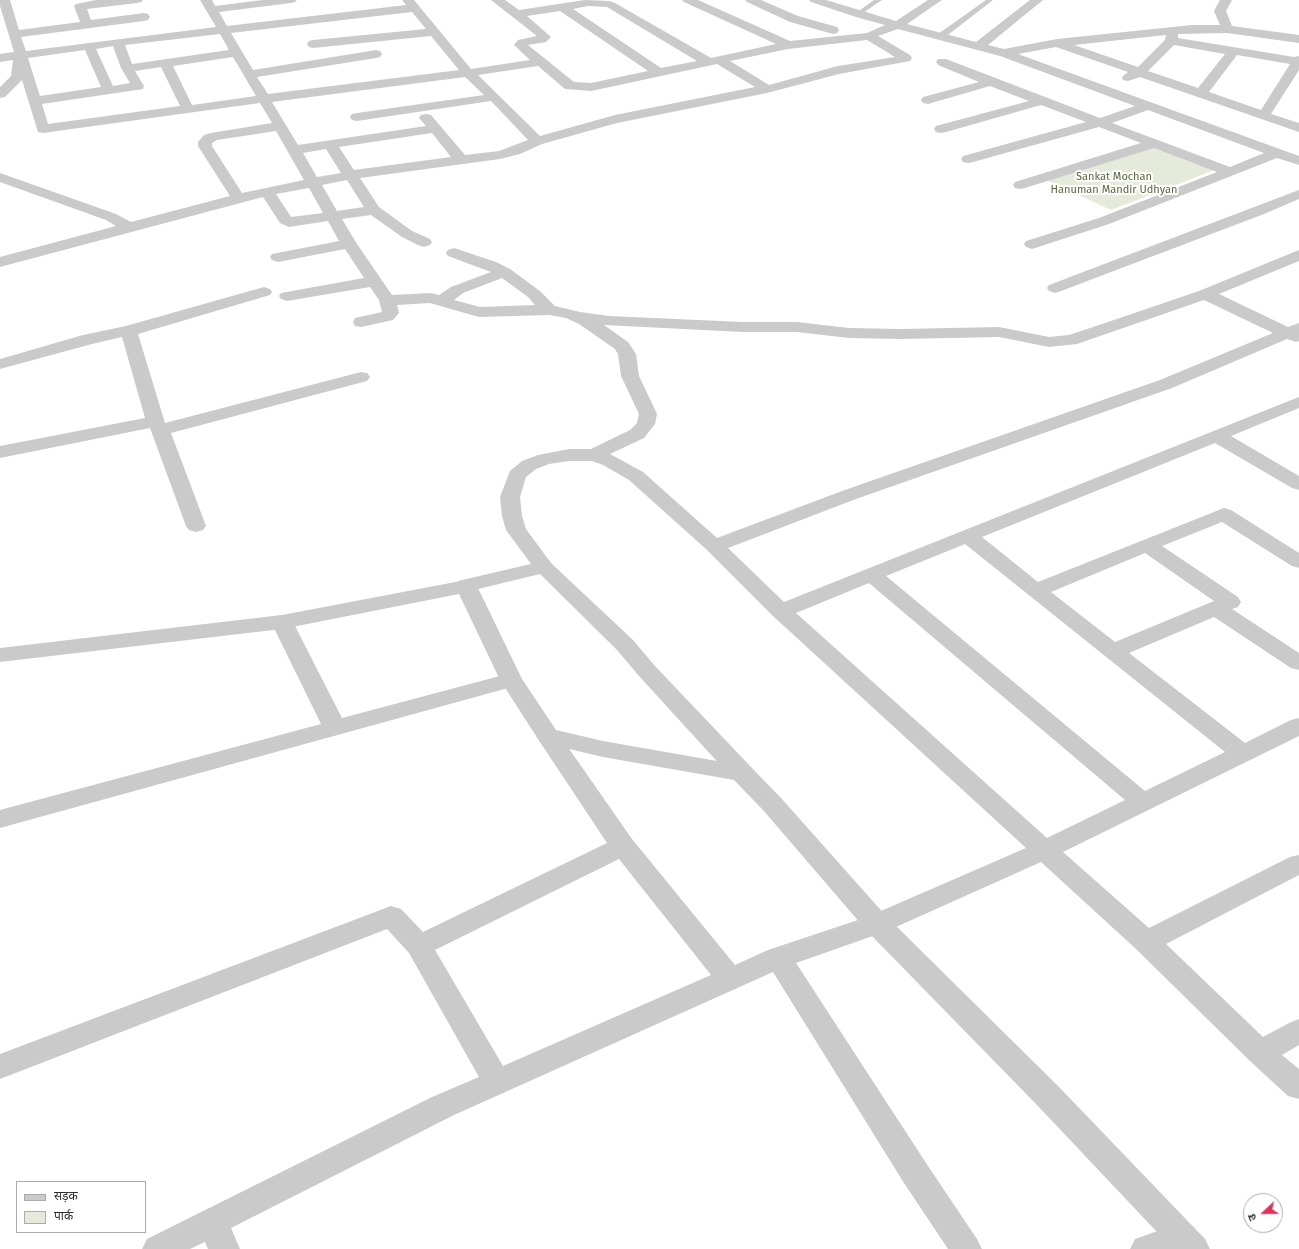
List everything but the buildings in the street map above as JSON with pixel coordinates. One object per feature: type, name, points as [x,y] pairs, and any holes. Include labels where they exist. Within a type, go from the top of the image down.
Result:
[{"type":"street","points":[[4,0],[5,15],[14,34],[43,129],[541,62]]},
{"type":"street","points":[[86,23],[80,6],[103,2],[136,0],[156,38]]},
{"type":"street","points":[[292,0],[208,5],[238,53],[349,244],[387,300],[391,313],[387,316],[362,322]]},
{"type":"street","points":[[497,0],[545,37],[522,43],[520,45],[570,86],[575,87],[591,86],[788,45],[869,36],[899,24],[936,0]]},
{"type":"street","points":[[688,0],[788,45]]},
{"type":"street","points":[[751,0],[794,19],[833,30]]},
{"type":"street","points":[[979,46],[1037,0]]},
{"type":"street","points":[[1226,0],[1220,11],[1226,25]]},
{"type":"street","points":[[822,1],[858,14],[1004,53],[1096,88],[1299,161]]},
{"type":"street","points":[[517,14],[595,3],[611,5],[767,89]]},
{"type":"street","points":[[0,58],[118,42],[299,22],[341,11],[411,4],[468,73],[537,141]]},
{"type":"street","points":[[562,7],[658,72]]},
{"type":"street","points":[[14,34],[86,23],[144,17]]},
{"type":"street","points":[[299,22],[326,63]]},
{"type":"street","points":[[1004,53],[1057,43],[1172,36],[1192,29],[1262,22]]},
{"type":"street","points":[[1226,25],[1299,38]]},
{"type":"street","points":[[313,44],[434,32]]},
{"type":"street","points":[[188,34],[202,57]]},
{"type":"street","points":[[0,262],[267,191],[352,175],[500,155],[515,151],[537,141],[615,119],[767,89],[838,70],[906,58],[869,36]]},
{"type":"street","points":[[1172,36],[1232,52],[1299,62],[1264,116]]},
{"type":"street","points":[[1096,88],[1140,72],[1172,36]]},
{"type":"street","points":[[364,40],[396,82]]},
{"type":"street","points":[[34,101],[138,86],[127,68],[118,42]]},
{"type":"street","points":[[1057,43],[1299,128]]},
{"type":"street","points":[[89,46],[109,91]]},
{"type":"street","points":[[1201,93],[1232,52]]},
{"type":"street","points":[[127,68],[238,53]]},
{"type":"street","points":[[250,74],[376,54]]},
{"type":"street","points":[[0,94],[17,77],[20,56]]},
{"type":"street","points":[[942,62],[1042,102],[1231,172]]},
{"type":"street","points":[[165,63],[188,110]]},
{"type":"street","points":[[928,100],[991,82]]},
{"type":"street","points":[[336,89],[373,138]]},
{"type":"street","points":[[357,116],[494,97]]},
{"type":"street","points":[[941,129],[1042,102]]},
{"type":"street","points":[[968,159],[1099,123],[1147,106]]},
{"type":"street","points":[[417,107],[461,160]]},
{"type":"street","points":[[238,198],[205,146],[205,142],[209,138],[216,136],[281,126]]},
{"type":"street","points":[[294,150],[434,129]]},
{"type":"street","points":[[1020,184],[1156,144]]},
{"type":"street","points":[[330,145],[352,175],[374,210],[407,234],[424,242]]},
{"type":"street","points":[[1032,244],[1104,220],[1277,153]]},
{"type":"street","points":[[0,177],[111,217],[130,228]]},
{"type":"street","points":[[267,191],[285,220],[289,222],[374,210]]},
{"type":"street","points":[[1055,288],[1259,211],[1299,194]]},
{"type":"street","points":[[278,257],[349,244]]},
{"type":"street","points":[[454,253],[490,265],[504,272],[534,294],[549,310]]},
{"type":"street","points":[[387,300],[406,298],[436,300],[479,312],[549,310],[580,318],[609,321],[744,327],[797,327],[849,333],[901,334],[999,332],[1049,342],[1070,340],[1205,294],[1299,255]]},
{"type":"street","points":[[436,300],[457,290],[504,272]]},
{"type":"street","points":[[287,296],[374,280]]},
{"type":"street","points":[[0,364],[89,339],[129,331],[264,292]]},
{"type":"street","points":[[1205,294],[1295,333]]},
{"type":"street","points":[[580,318],[622,346],[627,354],[630,376],[648,414],[646,424],[637,434],[594,455]]},
{"type":"street","points":[[129,331],[158,426],[196,526]]},
{"type":"street","points":[[714,546],[849,495],[1166,384],[1295,333]]},
{"type":"street","points":[[0,452],[158,426],[361,377]]},
{"type":"street","points":[[781,611],[1299,402]]},
{"type":"street","points":[[1216,435],[1299,484]]},
{"type":"street","points":[[1189,1243],[1048,1096],[877,924],[772,804],[620,640],[544,568],[516,530],[512,516],[510,497],[516,475],[529,465],[545,459],[569,455],[594,455],[610,461],[636,476],[714,546],[781,611],[1146,942],[1260,1053],[1299,1087]]},
{"type":"street","points":[[1036,590],[1224,514],[1299,562]]},
{"type":"street","points":[[967,536],[1242,753]]},
{"type":"street","points":[[1113,651],[1230,602],[1147,545]]},
{"type":"street","points":[[0,656],[282,622],[466,586],[544,568]]},
{"type":"street","points":[[871,574],[1143,802]]},
{"type":"street","points":[[466,586],[511,680],[548,736],[624,846],[731,980]]},
{"type":"street","points":[[1216,608],[1299,663]]},
{"type":"street","points":[[282,622],[335,727]]},
{"type":"street","points":[[0,819],[511,680]]},
{"type":"street","points":[[158,1249],[218,1236],[443,1106],[778,958],[877,924],[1045,850],[1299,726]]},
{"type":"street","points":[[548,736],[604,749],[742,773]]},
{"type":"street","points":[[419,946],[624,846]]},
{"type":"street","points":[[1146,942],[1299,864]]},
{"type":"street","points":[[0,1068],[391,916],[419,946],[497,1082]]},
{"type":"street","points":[[778,958],[966,1249]]},
{"type":"street","points":[[1260,1053],[1299,1031]]},
{"type":"street","points":[[1146,1249],[1189,1243]]},
{"type":"lane","points":[[858,14],[879,0]]},
{"type":"lane","points":[[941,36],[990,0]]},
{"type":"green space","name":"Sankat Mochan Hanuman Mandir Udhyan","points":[[1159,145],[1217,169],[1111,210],[1046,180]]}]
